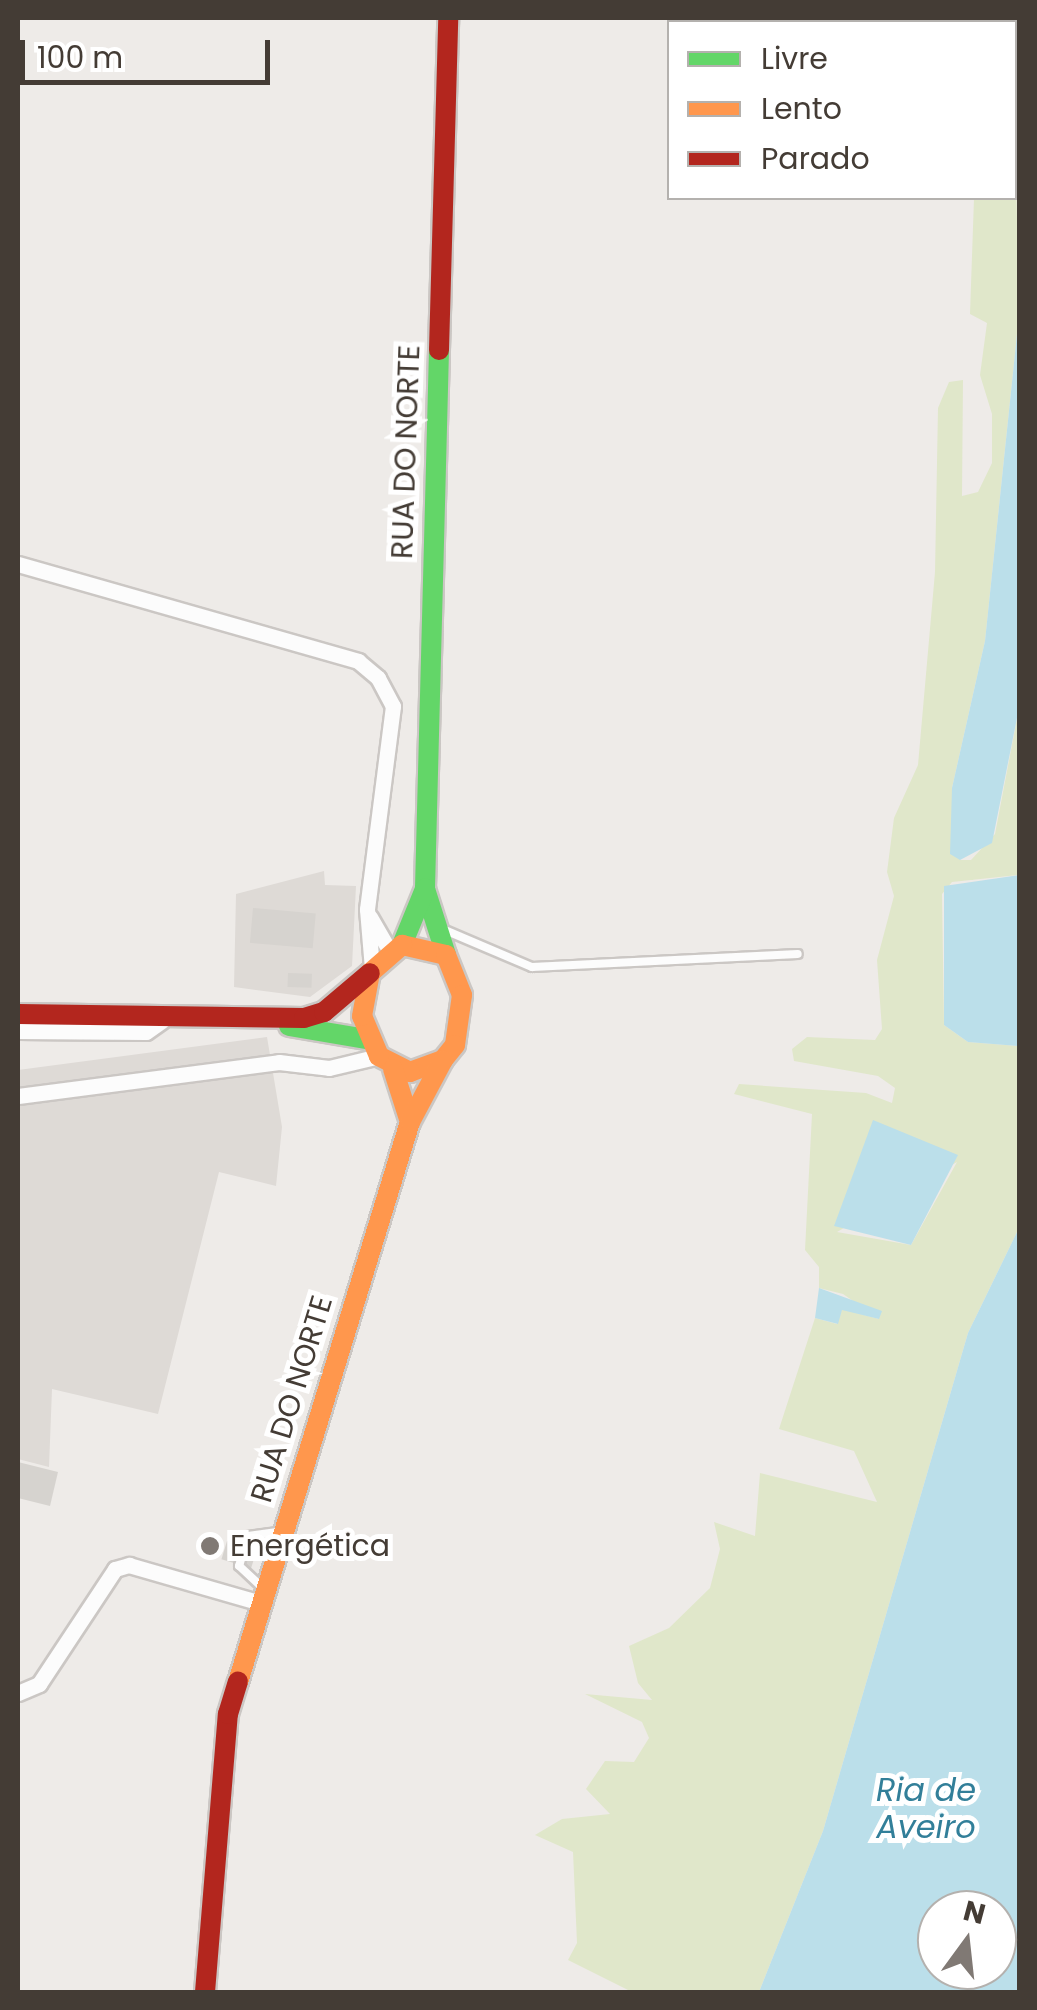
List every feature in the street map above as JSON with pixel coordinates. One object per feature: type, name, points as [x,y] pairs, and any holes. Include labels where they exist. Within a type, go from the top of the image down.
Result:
[{"type":"main road","name":"RUA DO NORTE","points":[[446,955],[425,889],[448,18]]},
{"type":"main road","name":"RUA DO NORTE","points":[[396,948],[425,889]]},
{"type":"main road","points":[[18,1014],[257,1022],[324,1012],[396,948],[446,955],[463,1011],[443,1060],[380,1055],[257,1022]]},
{"type":"main road","points":[[371,971],[380,1055],[410,1122]]},
{"type":"main road","name":"RUA DO NORTE","points":[[205,1992],[220,1761],[263,1596],[410,1122],[443,1060]]},
{"type":"street","points":[[18,564],[358,662],[378,678],[392,706],[367,908],[371,971]]},
{"type":"street","points":[[367,908],[396,948]]},
{"type":"street","points":[[18,1031],[146,1032],[162,1021]]},
{"type":"street","points":[[18,1096],[279,1062],[329,1068],[380,1055]]},
{"type":"street","points":[[18,1693],[40,1684],[115,1570],[129,1565],[263,1596]]},
{"type":"lane","points":[[436,926],[532,967],[798,954]]},
{"type":"lane","points":[[263,1596],[239,1566],[248,1536],[283,1531]]},
{"type":"shaded area","points":[[324,871],[325,885],[356,886],[352,966],[310,997],[234,987],[236,894]]},
{"type":"shaded area","points":[[267,1037],[282,1127],[276,1186],[219,1172],[158,1414],[52,1389],[49,1467],[18,1459],[18,1070]]},
{"type":"green space","points":[[974,200],[1017,200],[1019,315],[985,641],[952,788],[960,860],[971,860],[995,834],[1019,708],[1019,875],[952,882],[942,894],[944,1025],[968,1042],[1019,1046],[1019,1228],[968,1333],[823,1831],[759,1992],[632,1992],[568,1960],[577,1943],[573,1852],[535,1835],[562,1819],[610,1814],[586,1789],[605,1761],[634,1762],[649,1738],[642,1722],[585,1694],[652,1700],[638,1683],[629,1646],[669,1628],[710,1588],[720,1549],[714,1522],[755,1536],[760,1473],[877,1502],[854,1451],[779,1429],[815,1318],[837,1324],[842,1309],[879,1319],[843,1294],[819,1288],[819,1267],[805,1250],[812,1114],[734,1094],[739,1084],[866,1093],[892,1103],[895,1088],[878,1076],[794,1061],[792,1049],[807,1037],[875,1040],[882,1029],[877,960],[894,896],[887,872],[894,818],[918,765],[935,572],[938,408],[949,382],[963,380],[962,496],[978,492],[992,463],[992,414],[980,375],[987,323],[970,314]],"holes":[[[957,1162],[911,1245],[837,1232]]]},
{"type":"water","points":[[1019,315],[1019,708],[992,843],[960,860],[950,854],[952,788],[985,641]]},
{"type":"water","points":[[1019,875],[1019,1046],[968,1042],[944,1025],[944,886]]},
{"type":"water","points":[[873,1120],[958,1155],[911,1245],[834,1226]]},
{"type":"water","name":"Ria de Aveiro","points":[[1019,1228],[1019,1992],[759,1992],[823,1831],[968,1333]]},
{"type":"water","points":[[819,1288],[882,1311],[879,1319],[842,1310],[838,1324],[815,1318]]},
{"type":"building","points":[[253,908],[316,913],[313,948],[250,943]]},
{"type":"building","points":[[288,973],[312,974],[311,988],[288,987]]},
{"type":"building","points":[[18,1462],[58,1472],[50,1506],[18,1498]]},
{"type":"building","points":[[227,1541],[257,1550],[251,1568],[221,1559]]},
{"type":"traffic: fast","points":[[439,350],[425,889],[446,955]]},
{"type":"traffic: fast","points":[[402,945],[425,889]]},
{"type":"traffic: fast","points":[[289,1026],[367,1039]]},
{"type":"traffic: slow","points":[[402,945],[446,955],[462,995],[455,1045],[443,1060],[410,1072],[379,1056],[362,1016],[370,973],[402,945]]},
{"type":"traffic: slow","points":[[238,1682],[410,1122],[443,1060]]},
{"type":"traffic: slow","points":[[393,1069],[410,1122]]},
{"type":"traffic: jam","points":[[439,350],[448,18]]},
{"type":"traffic: jam","points":[[18,1014],[304,1018],[324,1012],[370,973]]},
{"type":"traffic: jam","points":[[205,1992],[228,1714],[238,1682]]},
{"type":"place","name":"Energética","points":[[210,1546]]}]
